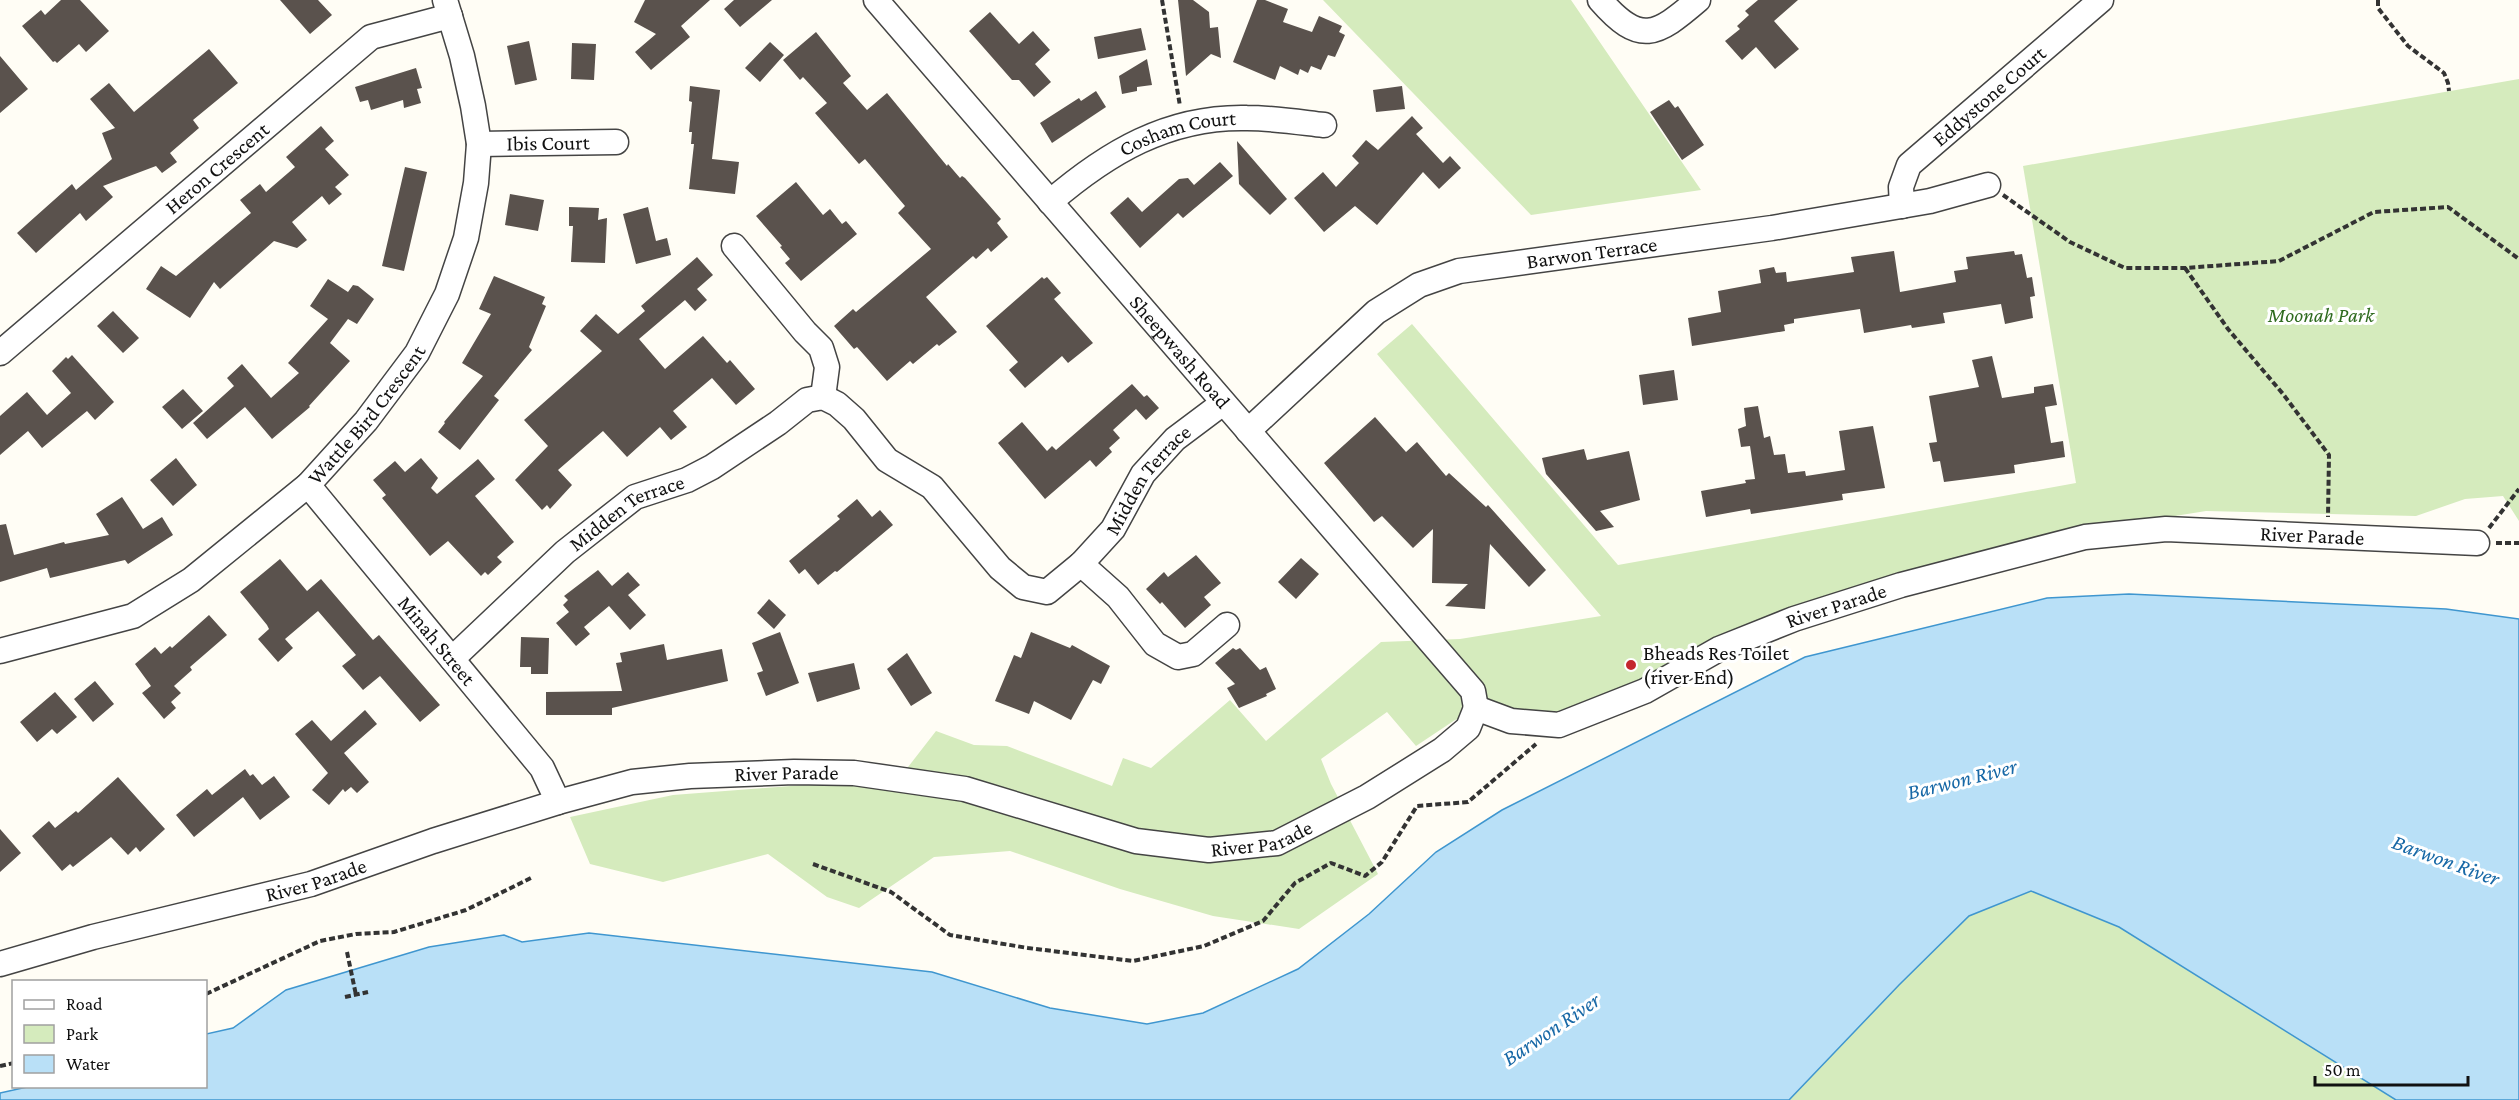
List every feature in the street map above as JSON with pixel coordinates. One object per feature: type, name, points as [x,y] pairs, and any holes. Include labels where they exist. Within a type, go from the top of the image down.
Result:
[{"type":"street","name":"Sheepwash Road","points":[[876,0],[1473,691],[1476,708]]},
{"type":"street","points":[[1600,0],[1630,28],[1642,32],[1660,28],[1677,18],[1698,0]]},
{"type":"street","name":"Eddystone Court","points":[[1902,206],[1901,187],[1909,165],[2101,0]]},
{"type":"street","name":"Wattle Bird Crescent","points":[[0,651],[134,616],[191,580],[308,485],[366,421],[417,353],[447,294],[466,237],[476,183],[479,144],[462,56],[448,8]]},
{"type":"street","name":"Heron Crescent","points":[[0,353],[371,38],[448,8]]},
{"type":"street","name":"Cosham Court","points":[[1050,202],[1106,157],[1141,139],[1183,125],[1214,119],[1246,117],[1324,125]]},
{"type":"street","name":"Ibis Court","points":[[479,144],[616,142]]},
{"type":"street","name":"Barwon Terrace","points":[[1248,431],[1376,312],[1419,285],[1459,272],[1772,228],[1930,201],[1988,185]]},
{"type":"street","points":[[734,246],[821,348],[827,368],[823,397]]},
{"type":"street","name":"Midden Terrace","points":[[452,659],[565,552],[635,497],[687,480],[712,467],[778,423],[807,400],[823,397],[837,404],[854,419],[887,460],[932,487],[1000,568],[1023,587],[1047,592],[1081,564],[1113,530],[1143,474],[1175,440],[1223,403]]},
{"type":"street","name":"Minah Street","points":[[308,485],[542,768],[558,802]]},
{"type":"street","name":"River Parade","points":[[0,964],[93,937],[311,884],[433,841],[558,802],[632,782],[690,776],[794,772],[855,773],[965,789],[1136,841],[1209,850],[1277,843],[1367,797],[1442,750],[1468,728],[1476,708],[1511,721],[1559,725],[1645,691],[1719,650],[1794,620],[1901,585],[2008,556],[2085,537],[2166,529],[2477,543]]},
{"type":"street","points":[[1081,564],[1118,597],[1155,644],[1178,657],[1193,654],[1227,625]]},
{"type":"path","points":[[1162,0],[1183,125]]},
{"type":"path","points":[[2378,0],[2378,9],[2408,46],[2444,73],[2449,91]]},
{"type":"path","points":[[1988,185],[2070,242],[2124,268],[2184,268],[2279,261],[2374,212],[2448,207],[2519,260]]},
{"type":"path","points":[[2184,268],[2228,329],[2283,394],[2329,455],[2328,536]]},
{"type":"path","points":[[2477,543],[2519,489]]},
{"type":"path","points":[[813,864],[891,892],[950,935],[1028,948],[1133,961],[1204,946],[1263,921],[1295,883],[1331,863],[1365,876],[1382,862],[1416,806],[1468,802],[1559,725]]},
{"type":"path","points":[[207,994],[321,941],[356,934],[394,932],[466,910],[531,878]]},
{"type":"path","points":[[347,952],[356,995]]},
{"type":"path","points":[[345,997],[368,992]]},
{"type":"green space","points":[[1323,0],[1571,0],[1701,190],[1531,215]]},
{"type":"green space","name":"Moonah Park","points":[[2519,79],[2519,521],[2503,496],[2465,499],[2416,516],[2206,511],[2088,530],[1700,653],[1554,718],[1500,706],[1455,720],[1416,746],[1387,712],[1321,759],[1331,784],[1378,874],[1299,929],[1213,916],[1120,889],[1010,851],[934,857],[859,908],[827,897],[768,854],[663,882],[590,864],[570,817],[673,795],[829,783],[891,789],[936,731],[974,745],[1007,746],[1112,786],[1123,758],[1151,768],[1230,700],[1266,741],[1381,642],[1460,639],[1601,616],[1377,354],[1412,324],[1618,565],[2076,483],[2023,166]]},
{"type":"green space","points":[[2031,891],[2119,927],[2396,1100],[1789,1100],[1969,916]]},
{"type":"water","name":"Barwon River","points":[[2129,594],[2446,609],[2519,619],[2519,1100],[2396,1100],[2119,927],[2031,891],[1969,916],[1789,1100],[0,1100],[0,1093],[22,1088],[207,1088],[207,1034],[233,1028],[286,990],[429,947],[504,935],[522,942],[589,933],[932,972],[1050,1008],[1147,1024],[1203,1013],[1298,969],[1369,914],[1436,852],[1502,810],[1805,657],[2047,598]]},
{"type":"building","points":[[61,0],[80,0],[109,31],[86,52],[79,44],[57,63],[53,62],[22,26],[41,10],[45,15]]},
{"type":"building","points":[[280,0],[318,0],[332,15],[310,34]]},
{"type":"building","points":[[645,0],[710,0],[681,26],[690,37],[651,70],[635,52],[656,34],[634,22]]},
{"type":"building","points":[[734,0],[772,0],[740,27],[724,9]]},
{"type":"building","points":[[1178,0],[1193,0],[1209,12],[1210,28],[1218,27],[1221,58],[1211,54],[1186,76]]},
{"type":"building","points":[[1257,0],[1265,0],[1288,9],[1283,22],[1312,32],[1319,16],[1342,26],[1339,32],[1345,35],[1335,57],[1328,55],[1321,70],[1311,66],[1308,73],[1300,69],[1298,75],[1280,66],[1275,80],[1233,62]]},
{"type":"building","points":[[1758,0],[1798,0],[1774,21],[1799,49],[1775,69],[1756,47],[1742,60],[1725,41],[1740,29],[1737,26],[1749,15],[1745,11]]},
{"type":"building","points":[[990,12],[1019,44],[1033,31],[1050,50],[1035,64],[1051,82],[1034,97],[1019,80],[1012,80],[969,31]]},
{"type":"building","points":[[1141,28],[1146,50],[1098,59],[1094,37]]},
{"type":"building","points":[[816,32],[851,76],[843,83],[867,110],[887,93],[947,166],[948,164],[960,178],[962,176],[965,178],[1001,219],[997,223],[1008,237],[991,252],[988,248],[976,259],[973,256],[926,297],[957,332],[939,346],[937,344],[913,364],[910,361],[887,381],[857,347],[854,349],[834,326],[853,309],[856,312],[931,249],[898,213],[905,206],[865,159],[859,164],[815,113],[827,103],[803,77],[800,80],[783,60]]},
{"type":"building","points":[[529,41],[537,80],[515,85],[507,46]]},
{"type":"building","points":[[770,42],[784,55],[760,82],[745,68]]},
{"type":"building","points":[[572,43],[596,44],[594,80],[571,79]]},
{"type":"building","points":[[209,49],[238,83],[193,120],[199,128],[170,153],[177,162],[162,173],[156,166],[103,186],[113,197],[86,221],[80,213],[36,253],[17,233],[72,184],[76,190],[112,159],[102,133],[115,128],[90,99],[109,83],[134,112]]},
{"type":"building","points":[[0,56],[28,89],[0,113]]},
{"type":"building","points":[[1147,59],[1152,85],[1137,87],[1137,91],[1122,94],[1119,76]]},
{"type":"building","points":[[416,68],[422,88],[417,89],[421,103],[404,108],[403,100],[371,110],[368,100],[360,102],[355,87]]},
{"type":"building","points":[[690,86],[720,90],[712,159],[739,162],[735,194],[689,189],[694,144],[691,144],[692,132],[689,132],[692,102],[689,101]]},
{"type":"building","points":[[1402,86],[1405,109],[1376,112],[1373,90]]},
{"type":"building","points":[[1096,91],[1106,107],[1052,143],[1040,123],[1079,98],[1081,101]]},
{"type":"building","points":[[1669,100],[1675,108],[1678,106],[1704,145],[1682,160],[1650,112]]},
{"type":"building","points":[[1412,116],[1423,128],[1416,134],[1443,163],[1450,156],[1461,168],[1439,189],[1423,172],[1377,225],[1355,206],[1324,232],[1294,198],[1323,172],[1336,187],[1359,163],[1352,156],[1366,140],[1378,150]]},
{"type":"building","points":[[321,126],[334,141],[325,149],[349,175],[335,187],[342,194],[329,205],[322,196],[292,222],[307,240],[297,248],[274,241],[220,289],[214,282],[190,318],[146,289],[161,266],[176,276],[251,213],[240,200],[260,184],[266,192],[295,167],[286,157]]},
{"type":"building","points":[[1237,141],[1287,199],[1270,215],[1239,184]]},
{"type":"building","points":[[1220,162],[1233,176],[1183,218],[1178,213],[1140,248],[1110,213],[1128,197],[1142,212],[1179,179],[1188,178],[1194,185]]},
{"type":"building","points":[[405,167],[427,172],[404,271],[382,266]]},
{"type":"building","points":[[796,182],[823,215],[830,209],[842,224],[846,221],[857,234],[801,281],[785,263],[790,259],[780,247],[782,246],[756,216]]},
{"type":"building","points":[[510,194],[544,200],[538,231],[505,225]]},
{"type":"building","points":[[569,207],[599,208],[598,220],[607,218],[605,263],[571,262],[573,226],[569,226]]},
{"type":"building","points":[[648,207],[656,241],[667,238],[671,255],[636,264],[623,214]]},
{"type":"building","points":[[1894,251],[1900,292],[1956,282],[1954,271],[1968,269],[1966,257],[2014,251],[2015,255],[2022,254],[2027,278],[2032,277],[2035,296],[2030,297],[2033,318],[2005,324],[2001,304],[1943,313],[1945,323],[1912,328],[1911,325],[1864,333],[1860,309],[1794,319],[1794,323],[1784,325],[1785,331],[1692,346],[1688,318],[1721,312],[1718,291],[1761,283],[1759,270],[1774,267],[1776,273],[1786,272],[1787,282],[1854,272],[1851,257]]},
{"type":"building","points":[[697,257],[713,275],[697,289],[707,300],[695,311],[685,300],[639,339],[665,369],[703,336],[727,363],[730,360],[755,389],[736,405],[712,378],[673,411],[687,427],[671,440],[660,427],[627,457],[603,431],[558,470],[572,485],[550,509],[547,505],[542,510],[515,480],[548,446],[524,420],[602,351],[580,331],[596,314],[618,334],[645,311],[641,306]]},
{"type":"building","points":[[494,276],[545,297],[542,304],[546,306],[529,347],[532,350],[494,396],[499,400],[460,450],[438,432],[483,376],[462,363],[491,314],[479,309]]},
{"type":"building","points":[[1042,277],[1044,279],[1047,277],[1061,293],[1054,299],[1093,343],[1068,363],[1062,356],[1025,388],[1009,370],[1018,362],[986,326]]},
{"type":"building","points":[[328,279],[348,292],[353,285],[358,286],[374,299],[357,324],[348,319],[330,343],[350,361],[310,407],[272,439],[245,407],[207,439],[193,423],[234,386],[227,378],[242,364],[271,398],[299,373],[288,363],[328,319],[310,306]]},
{"type":"building","points":[[113,311],[139,338],[123,353],[97,326]]},
{"type":"building","points":[[72,355],[114,402],[95,420],[87,411],[42,448],[28,431],[0,455],[0,416],[27,392],[47,415],[71,393],[52,371],[66,357],[68,359]]},
{"type":"building","points":[[1992,356],[2002,398],[2034,393],[2034,387],[2053,384],[2057,405],[2045,407],[2051,443],[2063,441],[2065,457],[2014,465],[2015,473],[1944,482],[1940,461],[1933,462],[1929,443],[1937,442],[1929,396],[1979,387],[1972,360]]},
{"type":"building","points":[[1674,370],[1678,400],[1643,405],[1639,375]]},
{"type":"building","points":[[1132,384],[1159,408],[1146,420],[1136,409],[1113,430],[1120,438],[1109,448],[1112,452],[1096,467],[1090,460],[1045,499],[998,443],[1022,422],[1047,451],[1052,446],[1056,450]]},
{"type":"building","points":[[183,389],[203,411],[182,429],[162,407]]},
{"type":"building","points":[[1758,406],[1764,438],[1770,436],[1774,455],[1785,454],[1788,473],[1805,471],[1806,476],[1845,470],[1839,431],[1873,426],[1885,488],[1842,494],[1843,500],[1751,514],[1750,509],[1706,517],[1701,491],[1746,483],[1745,480],[1755,479],[1750,446],[1741,447],[1738,429],[1746,426],[1744,408]]},
{"type":"building","points":[[1375,417],[1406,452],[1417,442],[1446,476],[1449,473],[1486,507],[1488,505],[1546,570],[1529,587],[1490,544],[1485,609],[1445,606],[1468,584],[1432,583],[1433,529],[1413,548],[1382,516],[1374,522],[1324,463]]},
{"type":"building","points":[[1584,449],[1587,460],[1629,451],[1640,500],[1600,511],[1614,527],[1596,531],[1546,474],[1542,458]]},
{"type":"building","points":[[176,458],[197,485],[173,506],[150,480]]},
{"type":"building","points":[[421,458],[438,478],[431,488],[437,494],[478,459],[495,479],[475,496],[514,542],[497,557],[502,562],[488,575],[485,572],[481,576],[448,541],[430,556],[382,498],[386,495],[373,480],[395,461],[405,472]]},
{"type":"building","points":[[122,497],[143,529],[162,517],[173,535],[128,564],[125,560],[50,578],[47,568],[0,582],[0,525],[6,524],[14,555],[64,542],[65,544],[109,535],[96,514]]},
{"type":"building","points":[[857,499],[872,517],[880,510],[893,525],[818,585],[805,569],[799,574],[789,561],[840,519],[837,516]]},
{"type":"building","points":[[1196,555],[1221,583],[1204,597],[1211,605],[1185,628],[1162,602],[1160,604],[1146,589],[1164,572],[1168,577]]},
{"type":"building","points":[[1301,558],[1319,574],[1296,599],[1278,582]]},
{"type":"building","points":[[280,559],[307,591],[321,579],[373,640],[379,635],[440,705],[420,722],[380,676],[363,690],[342,666],[356,655],[318,611],[285,639],[293,648],[278,662],[258,639],[269,629],[267,625],[240,592]]},
{"type":"building","points":[[598,570],[612,586],[628,572],[640,585],[628,595],[646,615],[630,630],[609,606],[584,627],[590,634],[576,646],[556,623],[569,612],[563,605],[568,600],[564,596]]},
{"type":"building","points":[[769,599],[786,615],[774,629],[757,613]]},
{"type":"building","points":[[209,615],[227,635],[190,667],[192,670],[174,686],[181,693],[171,702],[176,708],[164,719],[142,693],[151,686],[135,664],[155,647],[161,654],[170,646],[172,648]]},
{"type":"building","points":[[780,632],[799,683],[766,696],[757,673],[763,671],[752,643]]},
{"type":"building","points":[[1031,632],[1070,648],[1072,645],[1110,666],[1101,684],[1093,680],[1071,720],[1034,701],[1029,714],[995,701],[1014,655],[1021,658]]},
{"type":"building","points":[[521,637],[549,638],[548,674],[531,674],[531,667],[520,667]]},
{"type":"building","points":[[664,644],[667,660],[722,649],[728,681],[612,708],[612,715],[546,715],[546,692],[622,691],[616,663],[622,662],[620,653]]},
{"type":"building","points":[[1233,648],[1236,650],[1240,648],[1260,670],[1266,667],[1276,689],[1266,694],[1267,696],[1239,708],[1227,688],[1235,684],[1215,663]]},
{"type":"building","points":[[907,653],[932,693],[911,706],[887,669]]},
{"type":"building","points":[[854,663],[860,689],[817,702],[808,673]]},
{"type":"building","points":[[95,681],[114,704],[93,722],[74,699]]},
{"type":"building","points":[[55,692],[77,717],[57,734],[52,729],[37,742],[20,722]]},
{"type":"building","points":[[365,710],[377,724],[344,753],[369,782],[357,793],[351,787],[345,792],[343,789],[329,805],[312,790],[328,773],[295,734],[312,720],[331,741]]},
{"type":"building","points":[[245,769],[250,776],[253,774],[262,785],[274,776],[290,797],[260,820],[243,797],[194,837],[176,815],[207,789],[212,795]]},
{"type":"building","points":[[118,777],[165,829],[140,852],[136,847],[128,855],[111,837],[73,867],[70,864],[62,871],[32,836],[49,821],[55,828],[76,811],[78,813]]},
{"type":"building","points":[[0,829],[21,853],[0,872]]},
{"type":"place","name":"Bheads Res Toilet (river End)","points":[[1631,665]]}]
